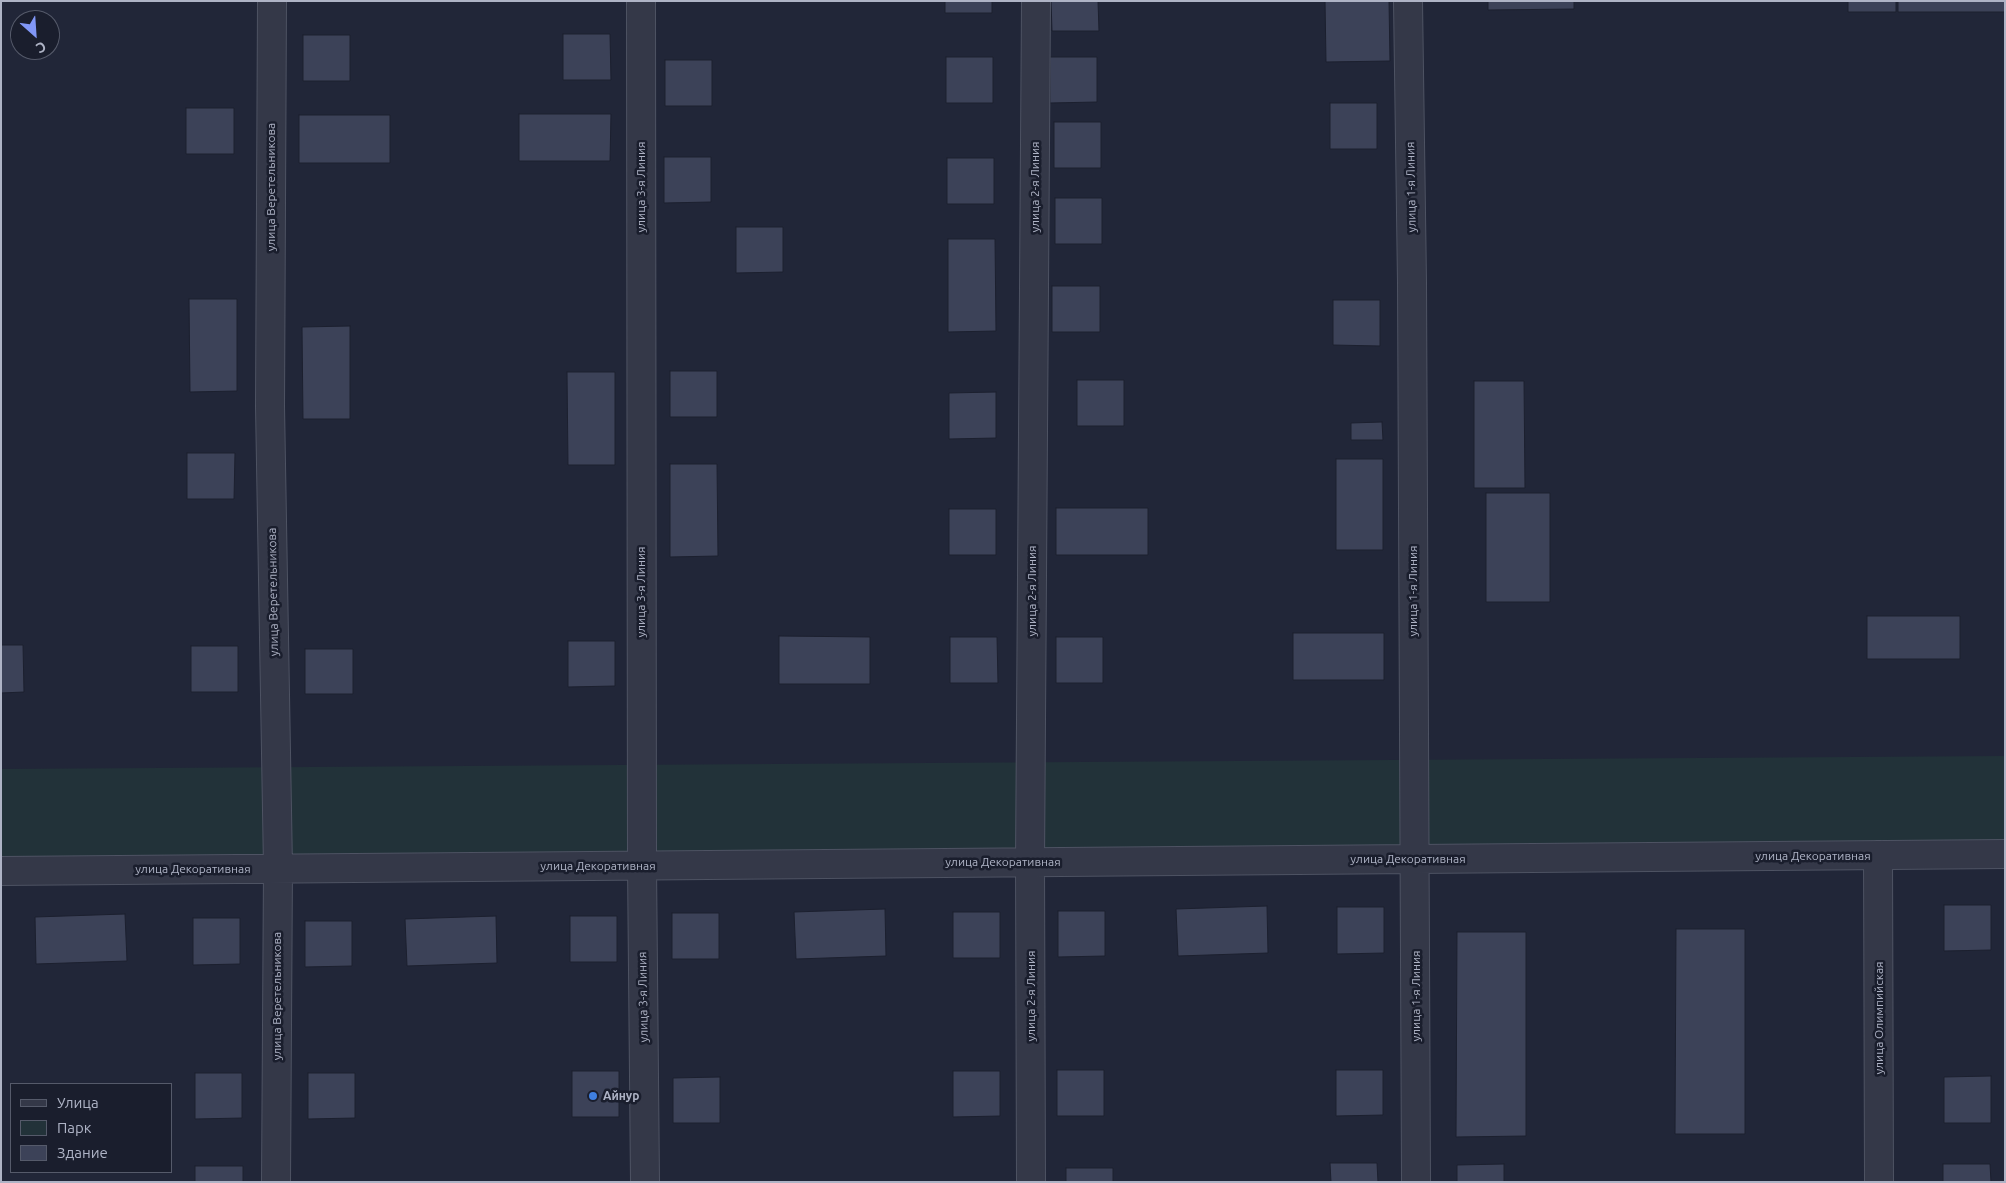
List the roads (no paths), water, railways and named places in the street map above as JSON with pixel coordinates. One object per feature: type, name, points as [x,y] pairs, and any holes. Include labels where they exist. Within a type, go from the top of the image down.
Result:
[{"type":"street","name":"улица Веретельникова","points":[[272,1],[270,406],[278,868],[276,1182]]},
{"type":"street","name":"улица 3-я Линия","points":[[641,1],[642,865],[645,1182]]},
{"type":"street","name":"улица 2-я Линия","points":[[1031,1182],[1030,862],[1036,1]]},
{"type":"street","name":"улица 1-я Линия","points":[[1408,1],[1412,293],[1413,725],[1416,859],[1416,1182]]},
{"type":"street","name":"улица Декоративная","points":[[1,871],[2005,854]]},
{"type":"street","name":"улица Олимпийская","points":[[1878,855],[1879,1182]]},
{"type":"place","name":"Айнур","points":[[593,1096]]}]
